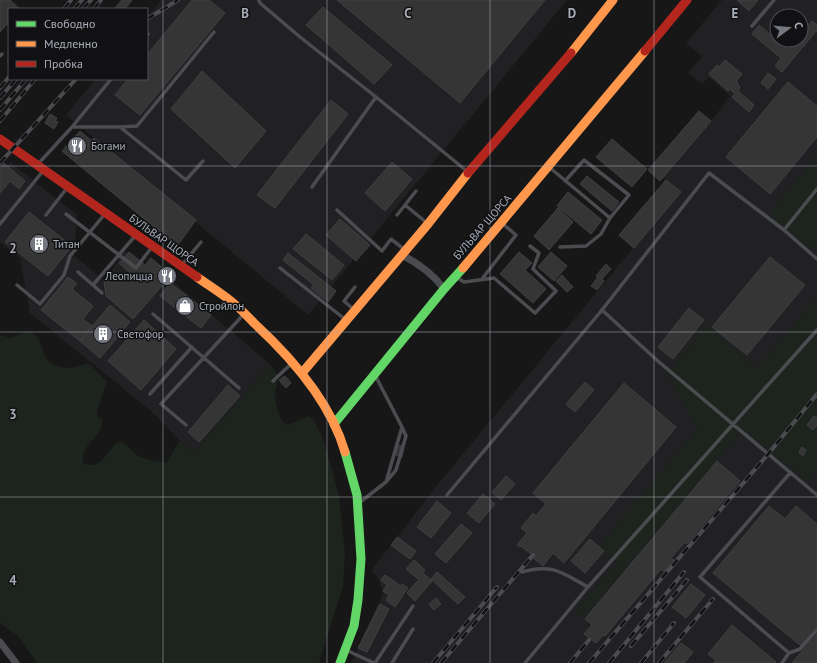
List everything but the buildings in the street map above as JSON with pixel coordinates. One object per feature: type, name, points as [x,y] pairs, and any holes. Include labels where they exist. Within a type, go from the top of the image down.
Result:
[{"type":"street","points":[[302,373],[428,224],[468,173],[563,63],[613,0]]},
{"type":"street","name":"БУЛЬВАР ЩОРСА","points":[[0,139],[232,302],[245,313],[276,343],[302,373],[334,424],[374,373],[549,167],[687,0]]},
{"type":"street","points":[[403,253],[436,278],[444,289]]},
{"type":"street","points":[[334,424],[341,438],[358,504],[361,559],[358,600],[354,626],[340,663]]},
{"type":"street","points":[[0,642],[16,663]]},
{"type":"lane","points":[[259,0],[260,3],[300,37],[468,173]]},
{"type":"lane","points":[[752,26],[774,0]]},
{"type":"lane","points":[[72,126],[137,126],[214,32]]},
{"type":"lane","points":[[0,224],[72,126],[110,80]]},
{"type":"lane","points":[[312,187],[376,97]]},
{"type":"lane","points":[[120,127],[186,180],[203,161]]},
{"type":"lane","points":[[560,247],[586,246],[601,234],[610,218],[629,195],[584,160],[565,181]]},
{"type":"lane","points":[[549,167],[610,218]]},
{"type":"lane","points":[[447,495],[602,310],[709,173],[784,230],[817,259]]},
{"type":"lane","points":[[46,215],[68,187]]},
{"type":"lane","points":[[784,230],[817,189]]},
{"type":"lane","points":[[397,215],[416,190]]},
{"type":"lane","points":[[405,205],[428,224]]},
{"type":"lane","points":[[337,210],[382,251],[391,239],[403,253]]},
{"type":"lane","points":[[66,214],[136,268],[152,247]]},
{"type":"lane","points":[[17,285],[40,304],[64,275],[70,256],[105,214]]},
{"type":"lane","points":[[482,279],[516,235],[502,223]]},
{"type":"lane","points":[[93,285],[136,235]]},
{"type":"lane","points":[[181,266],[201,242]]},
{"type":"lane","points":[[455,276],[464,282],[482,279],[496,279],[535,313],[556,291],[533,269],[538,253],[530,246]]},
{"type":"lane","points":[[280,268],[346,321]]},
{"type":"lane","points":[[78,272],[102,292]]},
{"type":"lane","points":[[355,287],[344,301],[355,310]]},
{"type":"lane","points":[[602,310],[665,367],[733,425],[769,453],[790,473],[817,495]]},
{"type":"lane","points":[[186,425],[161,404],[245,313]]},
{"type":"lane","points":[[153,314],[205,357],[239,388]]},
{"type":"lane","points":[[525,663],[588,587],[817,330]]},
{"type":"lane","points":[[150,394],[192,347]]},
{"type":"lane","points":[[273,381],[292,362]]},
{"type":"lane","points":[[358,504],[386,482],[396,470],[406,436],[374,373]]},
{"type":"lane","points":[[386,482],[402,427]]},
{"type":"lane","points":[[789,653],[700,577],[790,473]]},
{"type":"lane","points":[[522,572],[536,568],[549,569],[562,572],[588,587]]},
{"type":"lane","points":[[345,650],[375,663],[413,606]]},
{"type":"lane","points":[[392,663],[413,630]]},
{"type":"lane","points":[[782,663],[789,653],[800,649],[817,630]]},
{"type":"shaded area","points":[[161,0],[567,0],[308,315],[66,115],[95,80],[148,80],[148,16]]},
{"type":"shaded area","points":[[722,0],[817,0],[817,663],[351,663],[383,594],[377,575],[371,571],[434,489],[633,248],[619,235],[666,180],[663,178],[660,181],[648,170],[699,111],[711,121],[730,96],[709,77],[702,84],[688,73],[702,57],[686,43]]},
{"type":"shaded area","points":[[817,155],[817,252],[769,214]]},
{"type":"shaded area","points":[[10,162],[77,215],[74,255],[105,282],[124,251],[176,284],[271,365],[194,452],[180,441],[152,412],[30,313],[20,258],[0,242],[0,176]]},
{"type":"shaded area","points":[[817,298],[817,471],[808,481],[743,429],[583,617],[576,611],[618,562],[599,547],[698,429],[667,374],[707,326],[757,369]]},
{"type":"shaded area","points":[[27,331],[34,334],[38,338],[44,355],[53,364],[70,368],[89,363],[107,382],[97,411],[98,417],[103,419],[101,427],[99,432],[85,449],[84,453],[83,463],[88,465],[98,463],[106,456],[116,443],[122,441],[138,456],[166,463],[180,441],[194,452],[271,365],[278,377],[275,396],[276,405],[281,419],[287,425],[309,416],[314,420],[324,441],[339,496],[345,554],[343,586],[319,663],[37,663],[18,636],[0,623],[0,335],[11,338]]},
{"type":"railway","points":[[65,8],[71,0]]},
{"type":"railway","points":[[75,8],[82,0]]},
{"type":"railway","points":[[84,8],[91,0]]},
{"type":"railway","points":[[95,8],[101,0]]},
{"type":"railway","points":[[148,18],[178,0]]},
{"type":"railway","points":[[0,88],[8,78]]},
{"type":"railway","points":[[0,98],[15,80]]},
{"type":"railway","points":[[0,110],[25,80]]},
{"type":"railway","points":[[0,121],[34,80]]},
{"type":"railway","points":[[0,163],[75,80]]},
{"type":"railway","points":[[589,663],[769,453],[817,394]]},
{"type":"railway","points":[[441,663],[533,555]]},
{"type":"railway","points":[[609,663],[684,572]]},
{"type":"railway","points":[[631,646],[687,580]]},
{"type":"railway","points":[[433,663],[497,587]]},
{"type":"railway","points":[[659,663],[713,599]]},
{"type":"railway","points":[[641,663],[674,623]]},
{"type":"railway","points":[[570,663],[589,640]]},
{"type":"traffic: fast","points":[[334,424],[444,289],[463,268]]},
{"type":"traffic: fast","points":[[340,663],[354,626],[358,600],[361,559],[357,495],[345,452]]},
{"type":"traffic: slow","points":[[571,53],[613,0]]},
{"type":"traffic: slow","points":[[463,268],[645,51]]},
{"type":"traffic: slow","points":[[302,373],[428,224],[468,173]]},
{"type":"traffic: slow","points":[[197,277],[238,307],[268,336],[295,366],[320,399],[330,416],[339,434],[345,452]]},
{"type":"traffic: jam","points":[[645,51],[687,0]]},
{"type":"traffic: jam","points":[[468,173],[571,53]]},
{"type":"traffic: jam","points":[[0,139],[197,277]]},
{"type":"place","name":"Богами","points":[[77,146]]},
{"type":"place","name":"Титан","points":[[39,244]]},
{"type":"place","name":"Леопицца","points":[[167,276]]},
{"type":"place","name":"Стройлон","points":[[185,306]]},
{"type":"place","name":"Светофор","points":[[103,334]]}]
